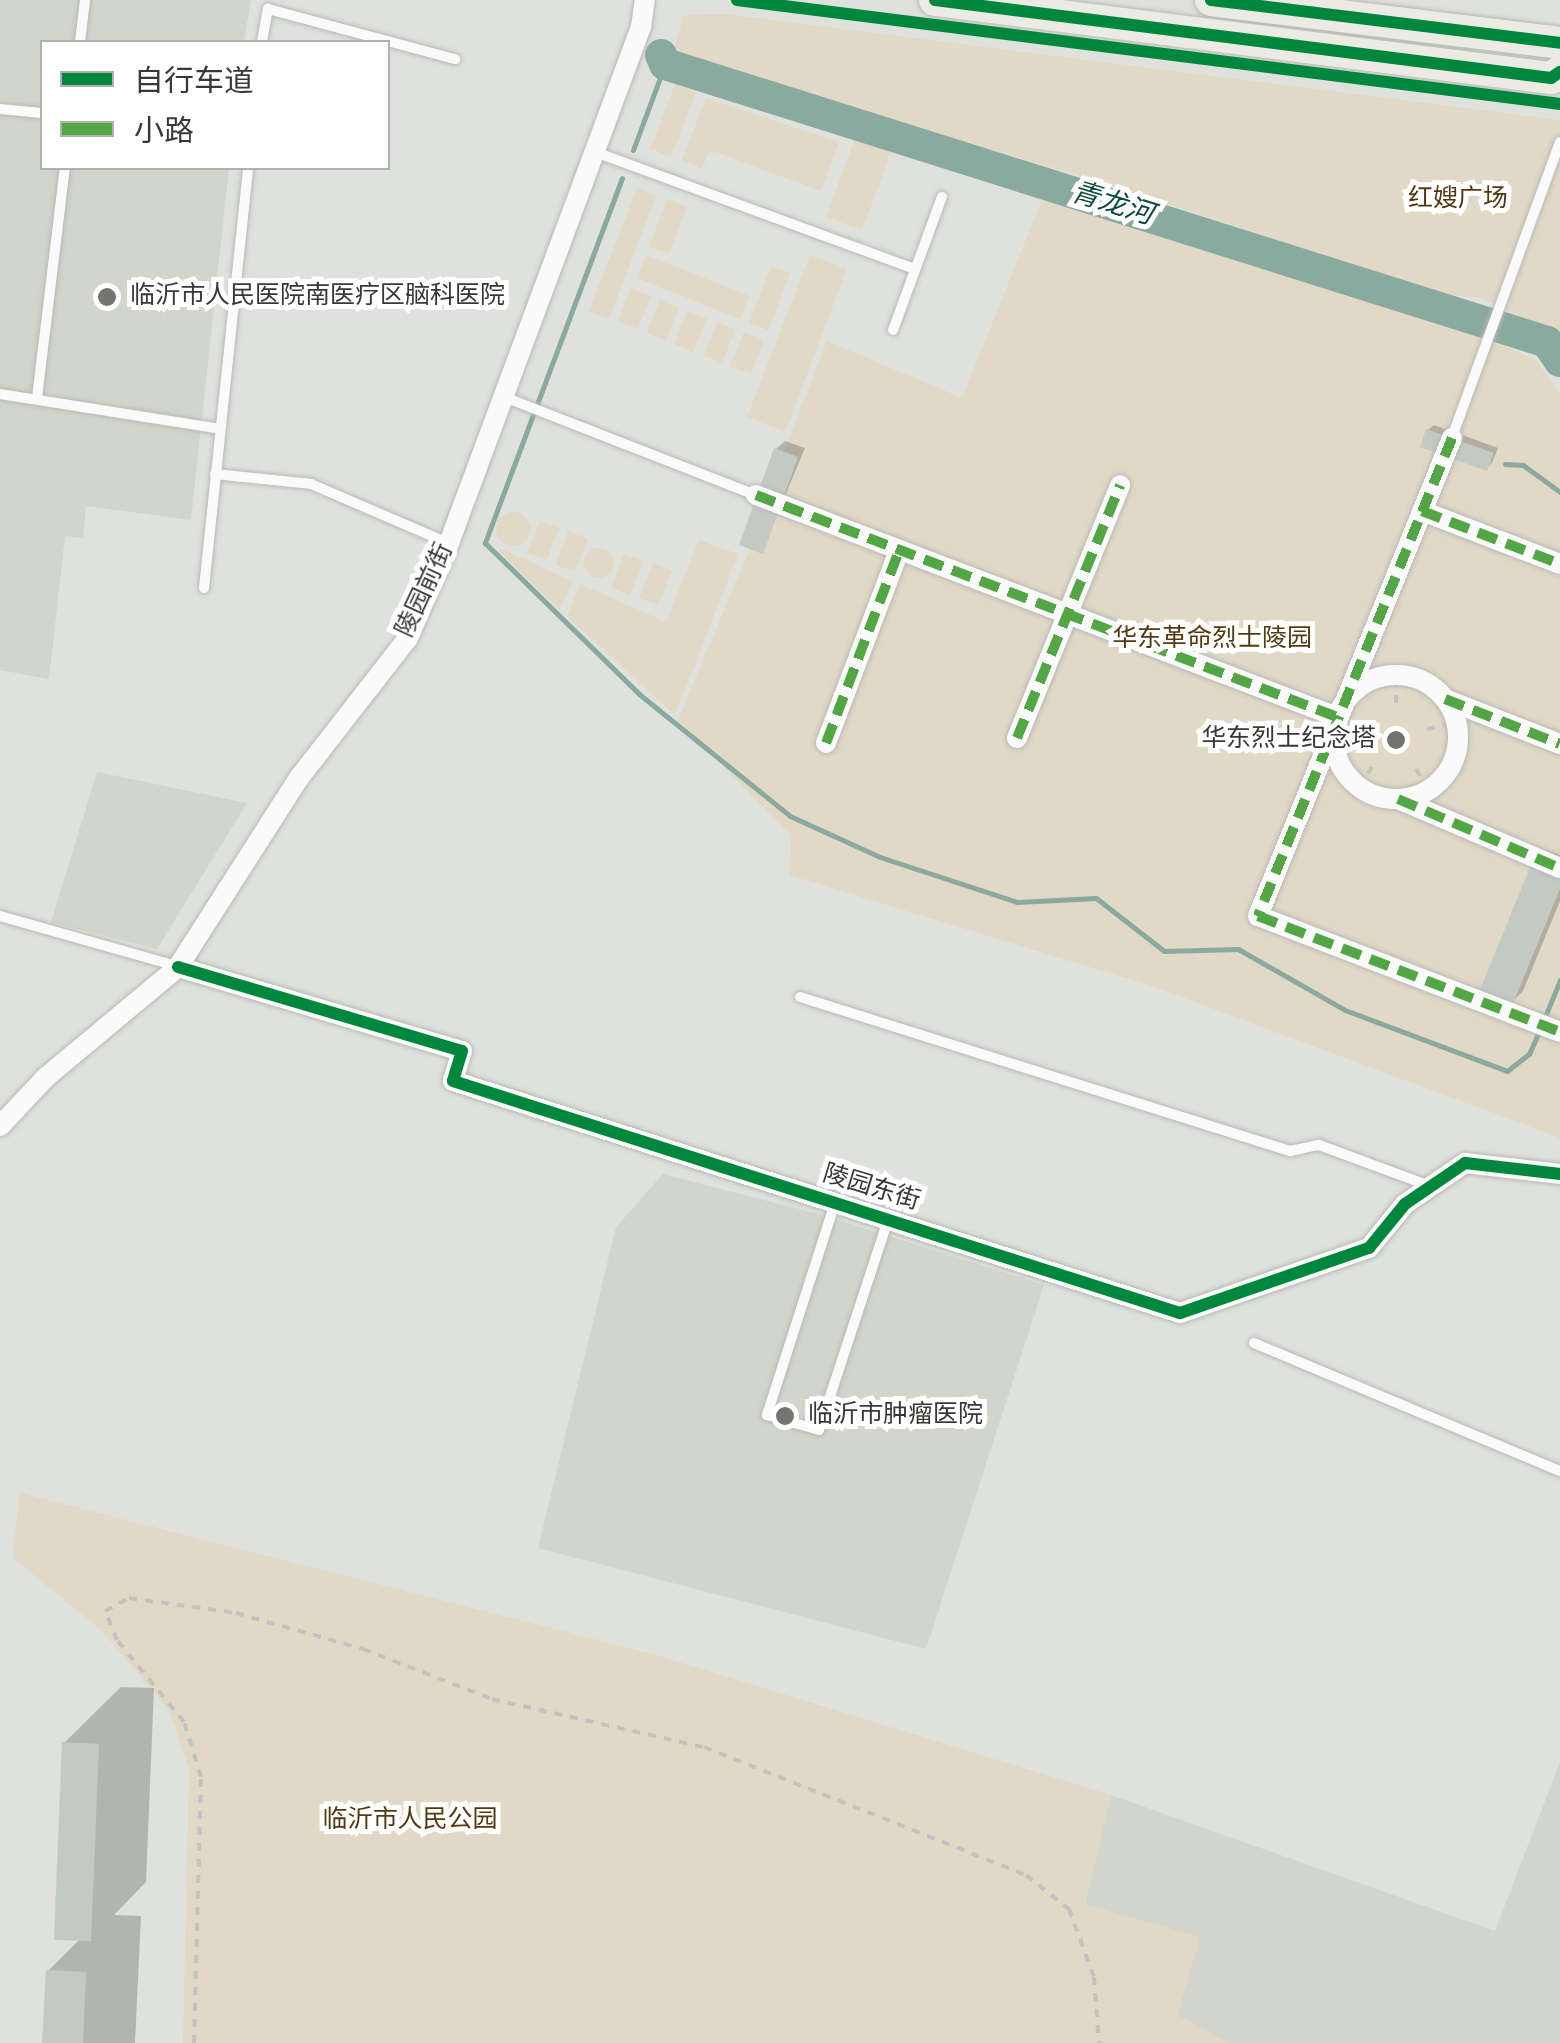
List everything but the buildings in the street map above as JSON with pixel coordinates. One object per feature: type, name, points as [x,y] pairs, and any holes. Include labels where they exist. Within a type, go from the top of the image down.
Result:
[{"type":"main road","points":[[935,0],[1551,78],[1560,72]]},
{"type":"main road","points":[[1211,0],[1560,43]]},
{"type":"street","name":"陵园前街","points":[[0,1126],[45,1078],[178,966],[299,778],[408,638],[504,397],[595,152],[645,0]]},
{"type":"street","points":[[1452,438],[1258,916],[1560,1032]]},
{"type":"street","points":[[1017,738],[1120,485]]},
{"type":"street","points":[[756,495],[1337,717]]},
{"type":"street","points":[[1422,512],[1560,564]]},
{"type":"street","points":[[826,743],[899,551]]},
{"type":"street","points":[[1560,744],[1445,698],[1432,686],[1396,674],[1362,685],[1337,717],[1336,754],[1359,787],[1398,799],[1560,868]]},
{"type":"street","points":[[1398,799],[1428,790],[1456,754],[1456,723],[1445,698]]},
{"type":"street","name":"陵园东街","points":[[178,966],[462,1052],[453,1081],[1180,1313],[1369,1248],[1430,1186],[1465,1163],[1560,1174]]},
{"type":"lane","points":[[80,40],[85,0]]},
{"type":"lane","points":[[262,40],[268,9],[382,40]]},
{"type":"lane","points":[[390,42],[455,60]]},
{"type":"lane","points":[[0,109],[40,113]]},
{"type":"lane","points":[[1452,438],[1560,142]]},
{"type":"lane","points":[[595,152],[915,270]]},
{"type":"lane","points":[[37,398],[65,170]]},
{"type":"lane","points":[[204,588],[248,170]]},
{"type":"lane","points":[[893,330],[942,197]]},
{"type":"lane","points":[[0,394],[220,429]]},
{"type":"lane","points":[[504,397],[756,495]]},
{"type":"lane","points":[[215,474],[311,484],[449,543]]},
{"type":"lane","points":[[0,916],[178,966]]},
{"type":"lane","points":[[800,997],[1290,1151],[1319,1145],[1430,1186]]},
{"type":"lane","points":[[836,1202],[767,1415],[819,1430],[888,1218]]},
{"type":"lane","points":[[1254,1344],[1560,1472]]},
{"type":"path","points":[[1396,674],[1396,703]]},
{"type":"path","points":[[1428,729],[1456,723]]},
{"type":"path","points":[[1359,787],[1372,767]]},
{"type":"path","points":[[1416,769],[1428,790]]},
{"type":"path","points":[[194,2043],[201,1777],[184,1722],[117,1640],[105,1611],[130,1598],[236,1613],[364,1649],[492,1699],[704,1747],[1026,1875],[1069,1909],[1094,1977],[1099,2043]]},
{"type":"shaded area","name":"临沂市人民医院南医疗区·脑科医院","points":[[0,0],[251,0],[244,40],[40,40],[40,170],[229,170],[191,520],[86,506],[83,538],[65,536],[49,679],[0,670]]},
{"type":"shaded area","points":[[97,772],[247,803],[157,949],[51,922]]},
{"type":"shaded area","name":"临沂市肿瘤医院","points":[[663,1174],[819,1214],[1044,1285],[926,1649],[538,1548],[616,1227]]},
{"type":"shaded area","points":[[1560,1762],[1560,2043],[1229,2043],[1177,2015],[1085,1904],[1111,1795],[1495,1931]]},
{"type":"green space","name":"红嫂广场","points":[[724,14],[1560,120],[1560,335],[1481,298],[1449,295],[1081,176],[672,57],[684,15]]},
{"type":"green space","points":[[675,84],[696,92],[671,157],[650,149]]},
{"type":"green space","points":[[706,98],[839,142],[821,191],[710,150],[702,169],[682,160]]},
{"type":"green space","points":[[857,133],[893,147],[862,230],[826,217]]},
{"type":"green space","points":[[637,188],[656,196],[609,319],[589,311]]},
{"type":"green space","points":[[667,199],[687,207],[669,254],[649,247]]},
{"type":"green space","name":"华东革命烈士陵园","points":[[1042,200],[1469,333],[1535,359],[1560,393],[1560,1138],[1152,986],[789,875],[791,835],[678,720],[750,549],[798,457],[784,452],[827,341],[962,398]]},
{"type":"green space","points":[[646,255],[749,296],[740,319],[637,278]]},
{"type":"green space","points":[[810,255],[847,269],[785,432],[747,417]]},
{"type":"green space","points":[[771,266],[790,273],[768,330],[749,323]]},
{"type":"green space","points":[[631,288],[651,296],[638,329],[618,321]]},
{"type":"green space","points":[[660,300],[679,308],[666,340],[647,333]]},
{"type":"green space","points":[[687,311],[707,318],[693,352],[674,344]]},
{"type":"green space","points":[[717,322],[735,330],[722,363],[704,355]]},
{"type":"green space","points":[[744,332],[764,340],[751,374],[730,366]]},
{"type":"green space","points":[[513,512],[525,517],[530,529],[525,541],[513,546],[501,541],[496,529],[501,517]]},
{"type":"green space","points":[[540,521],[559,528],[547,560],[527,553]]},
{"type":"green space","points":[[568,531],[588,539],[575,572],[556,565]]},
{"type":"green space","points":[[699,540],[738,554],[675,715],[567,616],[580,584],[666,622]]},
{"type":"green space","points":[[500,548],[572,581],[560,609],[499,552]]},
{"type":"green space","points":[[599,548],[610,552],[614,563],[610,574],[599,578],[588,574],[584,563],[588,552]]},
{"type":"green space","points":[[624,554],[644,561],[630,595],[611,587]]},
{"type":"green space","points":[[653,563],[672,571],[658,605],[639,598]]},
{"type":"green space","name":"临沂市人民公园","points":[[20,1493],[653,1654],[1111,1795],[1085,1904],[1200,1937],[1178,2015],[1229,2043],[183,2043],[189,1769],[169,1710],[102,1631],[12,1557]]},
{"type":"waterway","name":"青龙河","points":[[661,55],[665,64],[1547,342],[1560,361]]},
{"type":"waterway","points":[[633,150],[665,64]]},
{"type":"waterway","points":[[622,178],[485,543],[639,694],[790,816],[880,857],[1017,902],[1096,898],[1164,951],[1238,949],[1345,1010],[1507,1071],[1529,1054],[1540,1029]]},
{"type":"waterway","points":[[1505,464],[1523,465],[1560,492]]},
{"type":"waterway","points":[[1544,1019],[1560,980]]},
{"type":"marked path","points":[[1452,438],[1258,916],[1560,1032]]},
{"type":"marked path","points":[[1017,738],[1120,485]]},
{"type":"marked path","points":[[756,495],[1337,717]]},
{"type":"marked path","points":[[1422,511],[1560,564]]},
{"type":"marked path","points":[[826,743],[899,551]]},
{"type":"marked path","points":[[1445,699],[1560,744]]},
{"type":"marked path","points":[[1398,799],[1560,868]]},
{"type":"cycle path","points":[[737,0],[1560,104]]},
{"type":"cycle path","points":[[935,0],[1551,78],[1560,72]]},
{"type":"cycle path","points":[[1211,0],[1560,43]]},
{"type":"cycle path","points":[[178,967],[462,1051],[453,1081],[1180,1313],[1369,1248],[1405,1204],[1465,1163],[1560,1174]]},
{"type":"place","name":"临沂市人民医院南医疗区·脑科医院","points":[[107,297]]},
{"type":"place","name":"华东烈士纪念塔","points":[[1396,740]]},
{"type":"place","name":"临沂市肿瘤医院","points":[[785,1416]]}]
